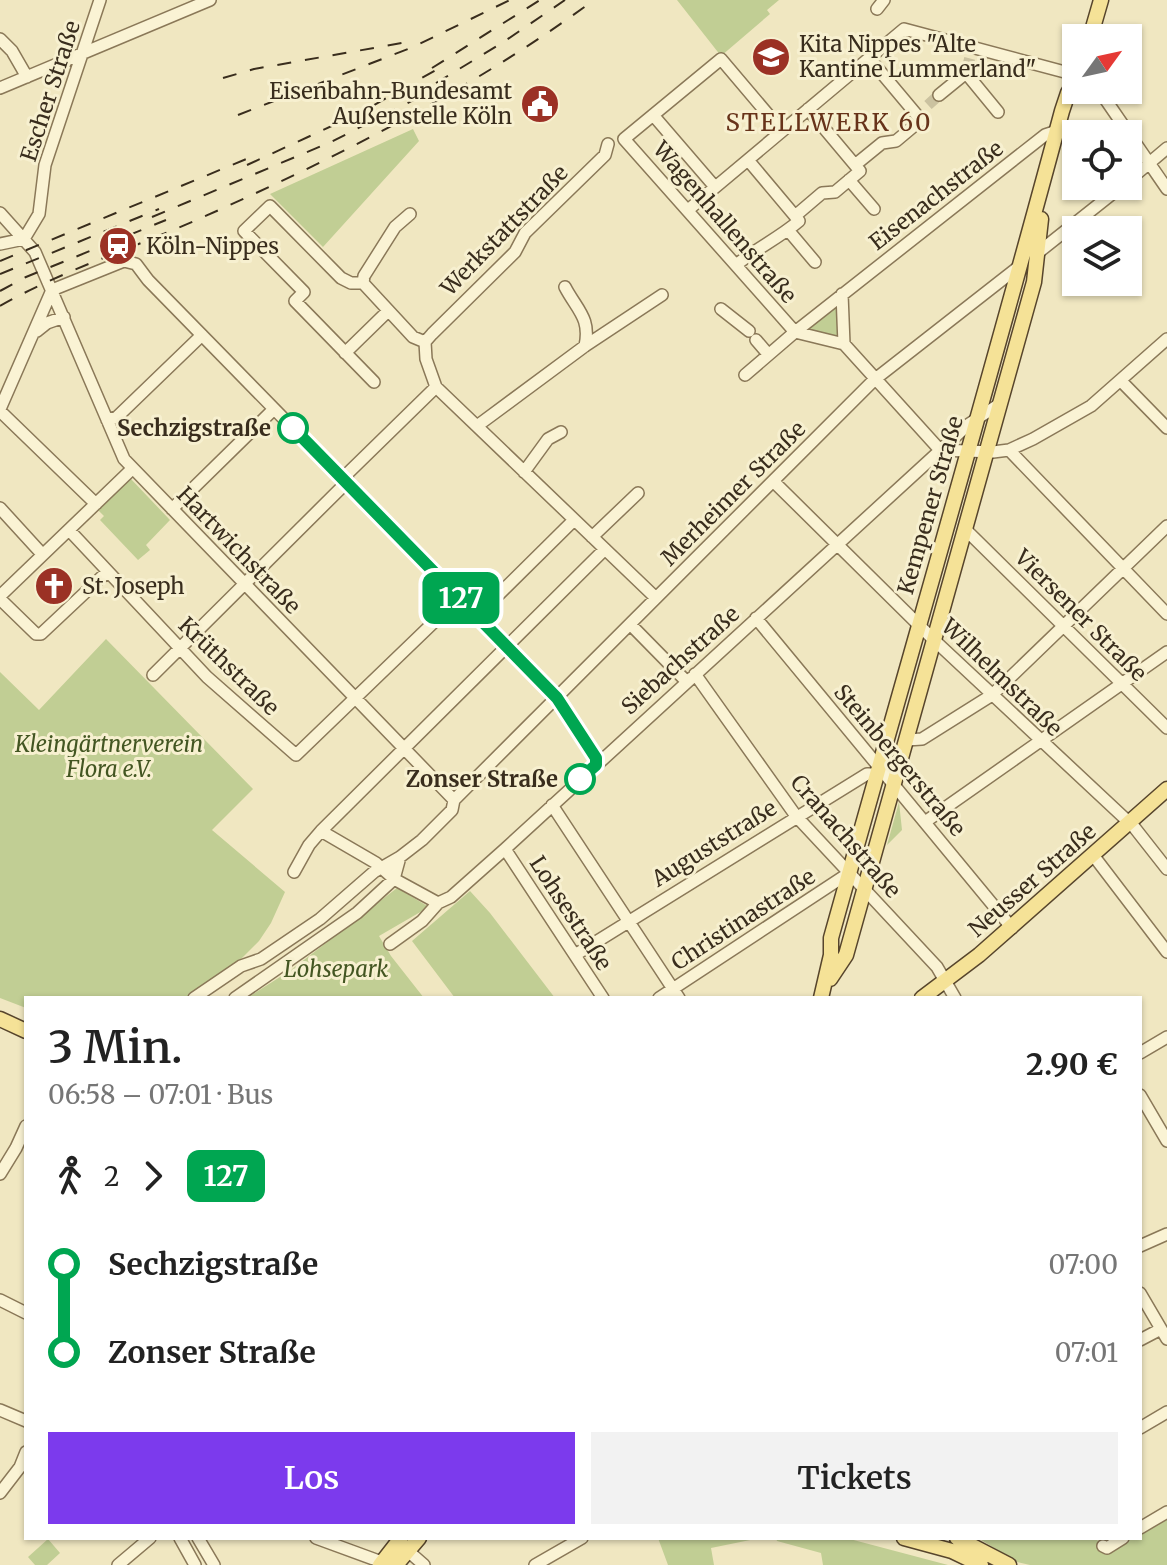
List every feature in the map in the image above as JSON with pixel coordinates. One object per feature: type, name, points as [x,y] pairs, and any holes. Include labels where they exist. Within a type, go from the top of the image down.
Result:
[{"type":"main road","points":[[1094,24],[1101,0]]},
{"type":"main road","name":"Kempener Straße","points":[[821,996],[849,873],[1065,104]]},
{"type":"main road","name":"Kempener Straße","points":[[822,996],[849,947],[1034,282],[1042,211],[1074,104]]},
{"type":"main road","name":"Neusser Straße","points":[[925,996],[1012,928],[1167,789]]},
{"type":"main road","points":[[831,943],[841,949],[849,947]]},
{"type":"main road","points":[[0,1012],[24,1020]]},
{"type":"main road","points":[[0,1019],[24,1030]]},
{"type":"main road","points":[[394,1557],[416,1540]]},
{"type":"main road","points":[[911,1540],[952,1551],[981,1565]]},
{"type":"main road","points":[[961,1540],[1009,1565]]},
{"type":"street","name":"Escher Straße","points":[[24,239],[39,214],[45,165],[100,0]]},
{"type":"street","points":[[0,88],[210,0]]},
{"type":"street","points":[[688,210],[904,29],[969,62],[1028,62],[1062,73]]},
{"type":"street","points":[[0,39],[12,51],[27,77]]},
{"type":"street","points":[[855,165],[882,143],[896,141],[921,120],[869,58]]},
{"type":"street","points":[[715,187],[653,115],[721,59],[782,131]]},
{"type":"street","points":[[939,95],[969,62]]},
{"type":"street","points":[[969,62],[998,112]]},
{"type":"street","points":[[1109,104],[1167,189]]},
{"type":"street","points":[[916,115],[928,105]]},
{"type":"street","points":[[795,216],[822,193],[835,192],[860,171],[808,109]]},
{"type":"street","name":"Wagenhallenstraße","points":[[653,115],[624,139],[795,332]]},
{"type":"street","name":"Eisenachstraße","points":[[745,375],[842,294],[1045,135],[1057,131]]},
{"type":"street","name":"Werkstattstraße","points":[[425,342],[515,252],[525,233],[605,155],[608,144]]},
{"type":"street","points":[[1142,170],[1167,148]]},
{"type":"street","points":[[736,265],[761,244],[774,242],[799,221],[748,160]]},
{"type":"street","points":[[849,180],[874,209]]},
{"type":"street","name":"Merheimer Straße","points":[[198,995],[241,966],[270,953],[320,919],[381,868],[422,840],[452,810],[454,800],[874,380],[1104,200]]},
{"type":"street","points":[[363,283],[351,283],[341,278],[270,206],[244,231],[304,292],[295,301],[374,382]]},
{"type":"street","name":"Hartwichstraße","points":[[0,213],[35,252],[124,459],[454,800]]},
{"type":"street","points":[[410,214],[387,237],[363,283],[413,337],[425,342],[426,359],[436,387],[656,598]]},
{"type":"street","points":[[788,230],[815,262]]},
{"type":"street","points":[[0,244],[24,239]]},
{"type":"street","points":[[96,504],[0,410],[52,290],[124,261],[131,261],[557,698],[591,749],[596,765]]},
{"type":"street","points":[[565,287],[587,322],[585,346]]},
{"type":"street","points":[[842,294],[844,344]]},
{"type":"street","points":[[477,426],[585,346],[662,295]]},
{"type":"street","points":[[721,309],[752,335],[768,354]]},
{"type":"street","points":[[345,353],[387,312]]},
{"type":"street","points":[[33,335],[47,323],[64,317]]},
{"type":"street","points":[[795,332],[844,344],[940,450],[967,452],[1009,450],[1066,421],[1091,406],[1167,339]]},
{"type":"street","points":[[107,420],[117,417],[202,335]]},
{"type":"street","points":[[1121,381],[1167,428]]},
{"type":"street","points":[[153,675],[342,487],[349,472],[436,387]]},
{"type":"street","name":"Siebachstraße","points":[[390,944],[422,921],[438,903],[451,897],[940,450],[977,418],[998,405]]},
{"type":"street","points":[[172,509],[274,409]]},
{"type":"street","points":[[524,472],[548,439],[561,432]]},
{"type":"street","points":[[1009,450],[1167,614]]},
{"type":"street","points":[[107,572],[41,634],[36,634],[0,597],[132,469]]},
{"type":"street","name":"Wilhelmstraße","points":[[773,481],[919,626],[1129,824],[1167,869]]},
{"type":"street","points":[[592,537],[638,493]]},
{"type":"street","points":[[0,508],[42,554]]},
{"type":"street","points":[[478,615],[574,520]]},
{"type":"street","name":"Krüthstraße","points":[[69,530],[180,649],[293,754],[300,754],[356,698]]},
{"type":"street","name":"Viersener Straße","points":[[966,530],[1167,728]]},
{"type":"street","points":[[907,740],[922,739],[992,695],[1123,567],[1165,531]]},
{"type":"street","points":[[294,872],[321,831],[605,549]]},
{"type":"street","points":[[356,698],[460,597]]},
{"type":"street","name":"Steinbergerstraße","points":[[756,618],[1012,928]]},
{"type":"street","name":"Cranachstraße","points":[[630,624],[691,678],[796,816],[937,967],[954,996]]},
{"type":"street","points":[[925,822],[1167,652]]},
{"type":"street","name":"Auguststraße","points":[[575,955],[796,816],[878,769]]},
{"type":"street","points":[[552,805],[676,993]]},
{"type":"street","points":[[321,831],[394,879],[438,903]]},
{"type":"street","name":"Lohsestraße","points":[[505,849],[602,996]]},
{"type":"street","points":[[1093,855],[1167,952]]},
{"type":"street","points":[[238,996],[357,913],[394,879],[400,857]]},
{"type":"street","name":"Christinastraße","points":[[676,993],[849,873]]},
{"type":"street","points":[[270,953],[280,967]]},
{"type":"street","points":[[1142,1052],[1167,1037]]},
{"type":"street","points":[[1142,1098],[1167,1141]]},
{"type":"street","points":[[0,1174],[21,1145]]},
{"type":"street","points":[[1142,1245],[1167,1234]]},
{"type":"street","points":[[1142,1296],[1164,1334],[1142,1340]]},
{"type":"street","points":[[0,1300],[24,1312]]},
{"type":"street","points":[[0,1410],[24,1420]]},
{"type":"street","points":[[1142,1427],[1167,1412]]},
{"type":"street","points":[[0,1493],[24,1457]]},
{"type":"street","points":[[1142,1527],[1167,1512]]},
{"type":"street","points":[[118,1565],[148,1540]]},
{"type":"street","points":[[181,1540],[195,1565]]},
{"type":"street","points":[[199,1540],[214,1565]]},
{"type":"street","points":[[324,1540],[424,1565]]},
{"type":"street","points":[[535,1565],[579,1540]]},
{"type":"street","points":[[1103,1546],[1107,1548],[1120,1540]]},
{"type":"green space","points":[[677,0],[779,0],[767,10],[770,14],[721,56]]},
{"type":"green space","points":[[413,129],[419,141],[323,247],[270,194]]},
{"type":"green space","points":[[840,300],[841,340],[803,330]]},
{"type":"green space","points":[[130,478],[170,520],[146,545],[150,550],[138,560],[100,520],[104,516],[98,510]]},
{"type":"green space","name":"Kleingärtnerverein Flora e.V.","points":[[106,639],[253,789],[212,830],[285,892],[259,941],[239,961],[188,996],[24,996],[24,1007],[0,998],[0,672],[39,710]]},
{"type":"green space","points":[[899,802],[902,830],[887,845]]},
{"type":"green space","name":"Lohsepark","points":[[397,888],[429,907],[379,936],[422,996],[250,996],[291,970]]},
{"type":"green space","points":[[470,891],[553,996],[453,996],[412,941]]},
{"type":"green space","points":[[1167,1519],[1167,1565],[1030,1565],[1017,1562],[981,1540],[1097,1540],[1105,1552],[1127,1540],[1142,1540],[1142,1532]]},
{"type":"green space","points":[[47,1540],[60,1553],[47,1565],[35,1565],[28,1557]]},
{"type":"green space","points":[[659,1540],[750,1540],[711,1548],[714,1565],[668,1565]]},
{"type":"green space","points":[[854,1540],[948,1565],[823,1565],[821,1553],[777,1541]]},
{"type":"tunnel","points":[[967,69],[970,57]]},
{"type":"tunnel","points":[[928,105],[939,95]]},
{"type":"railway","points":[[238,115],[413,47],[510,0]]},
{"type":"railway","points":[[432,68],[540,0]]},
{"type":"railway","points":[[436,83],[565,0]]},
{"type":"railway","points":[[0,306],[49,281],[252,195],[354,146],[501,63],[594,0]]},
{"type":"railway","points":[[223,78],[254,69],[402,43]]},
{"type":"railway","points":[[247,165],[360,113],[443,66]]},
{"type":"railway","points":[[152,217],[331,142],[447,83]]},
{"type":"railway","points":[[0,261],[256,155]]},
{"type":"railway","points":[[0,274],[159,209]]},
{"type":"railway","points":[[0,291],[26,277],[166,220]]},
{"type":"bus line","name":"127","points":[[293,428],[557,698],[596,758],[596,765],[580,779]]},
{"type":"place","name":"Kita Nippes \"Alte Kantine Lummerland\"","points":[[771,57]]},
{"type":"place","name":"Eisenbahn-Bundesamt Außenstelle Köln","points":[[540,104]]},
{"type":"place","name":"Köln-Nippes","points":[[118,246]]},
{"type":"place","name":"Sechzigstraße","points":[[293,428]]},
{"type":"place","name":"St. Joseph","points":[[54,586]]},
{"type":"place","name":"Zonser Straße","points":[[580,779]]},
{"type":"district","name":"STELLWERK 60","points":[[829,122]]}]
